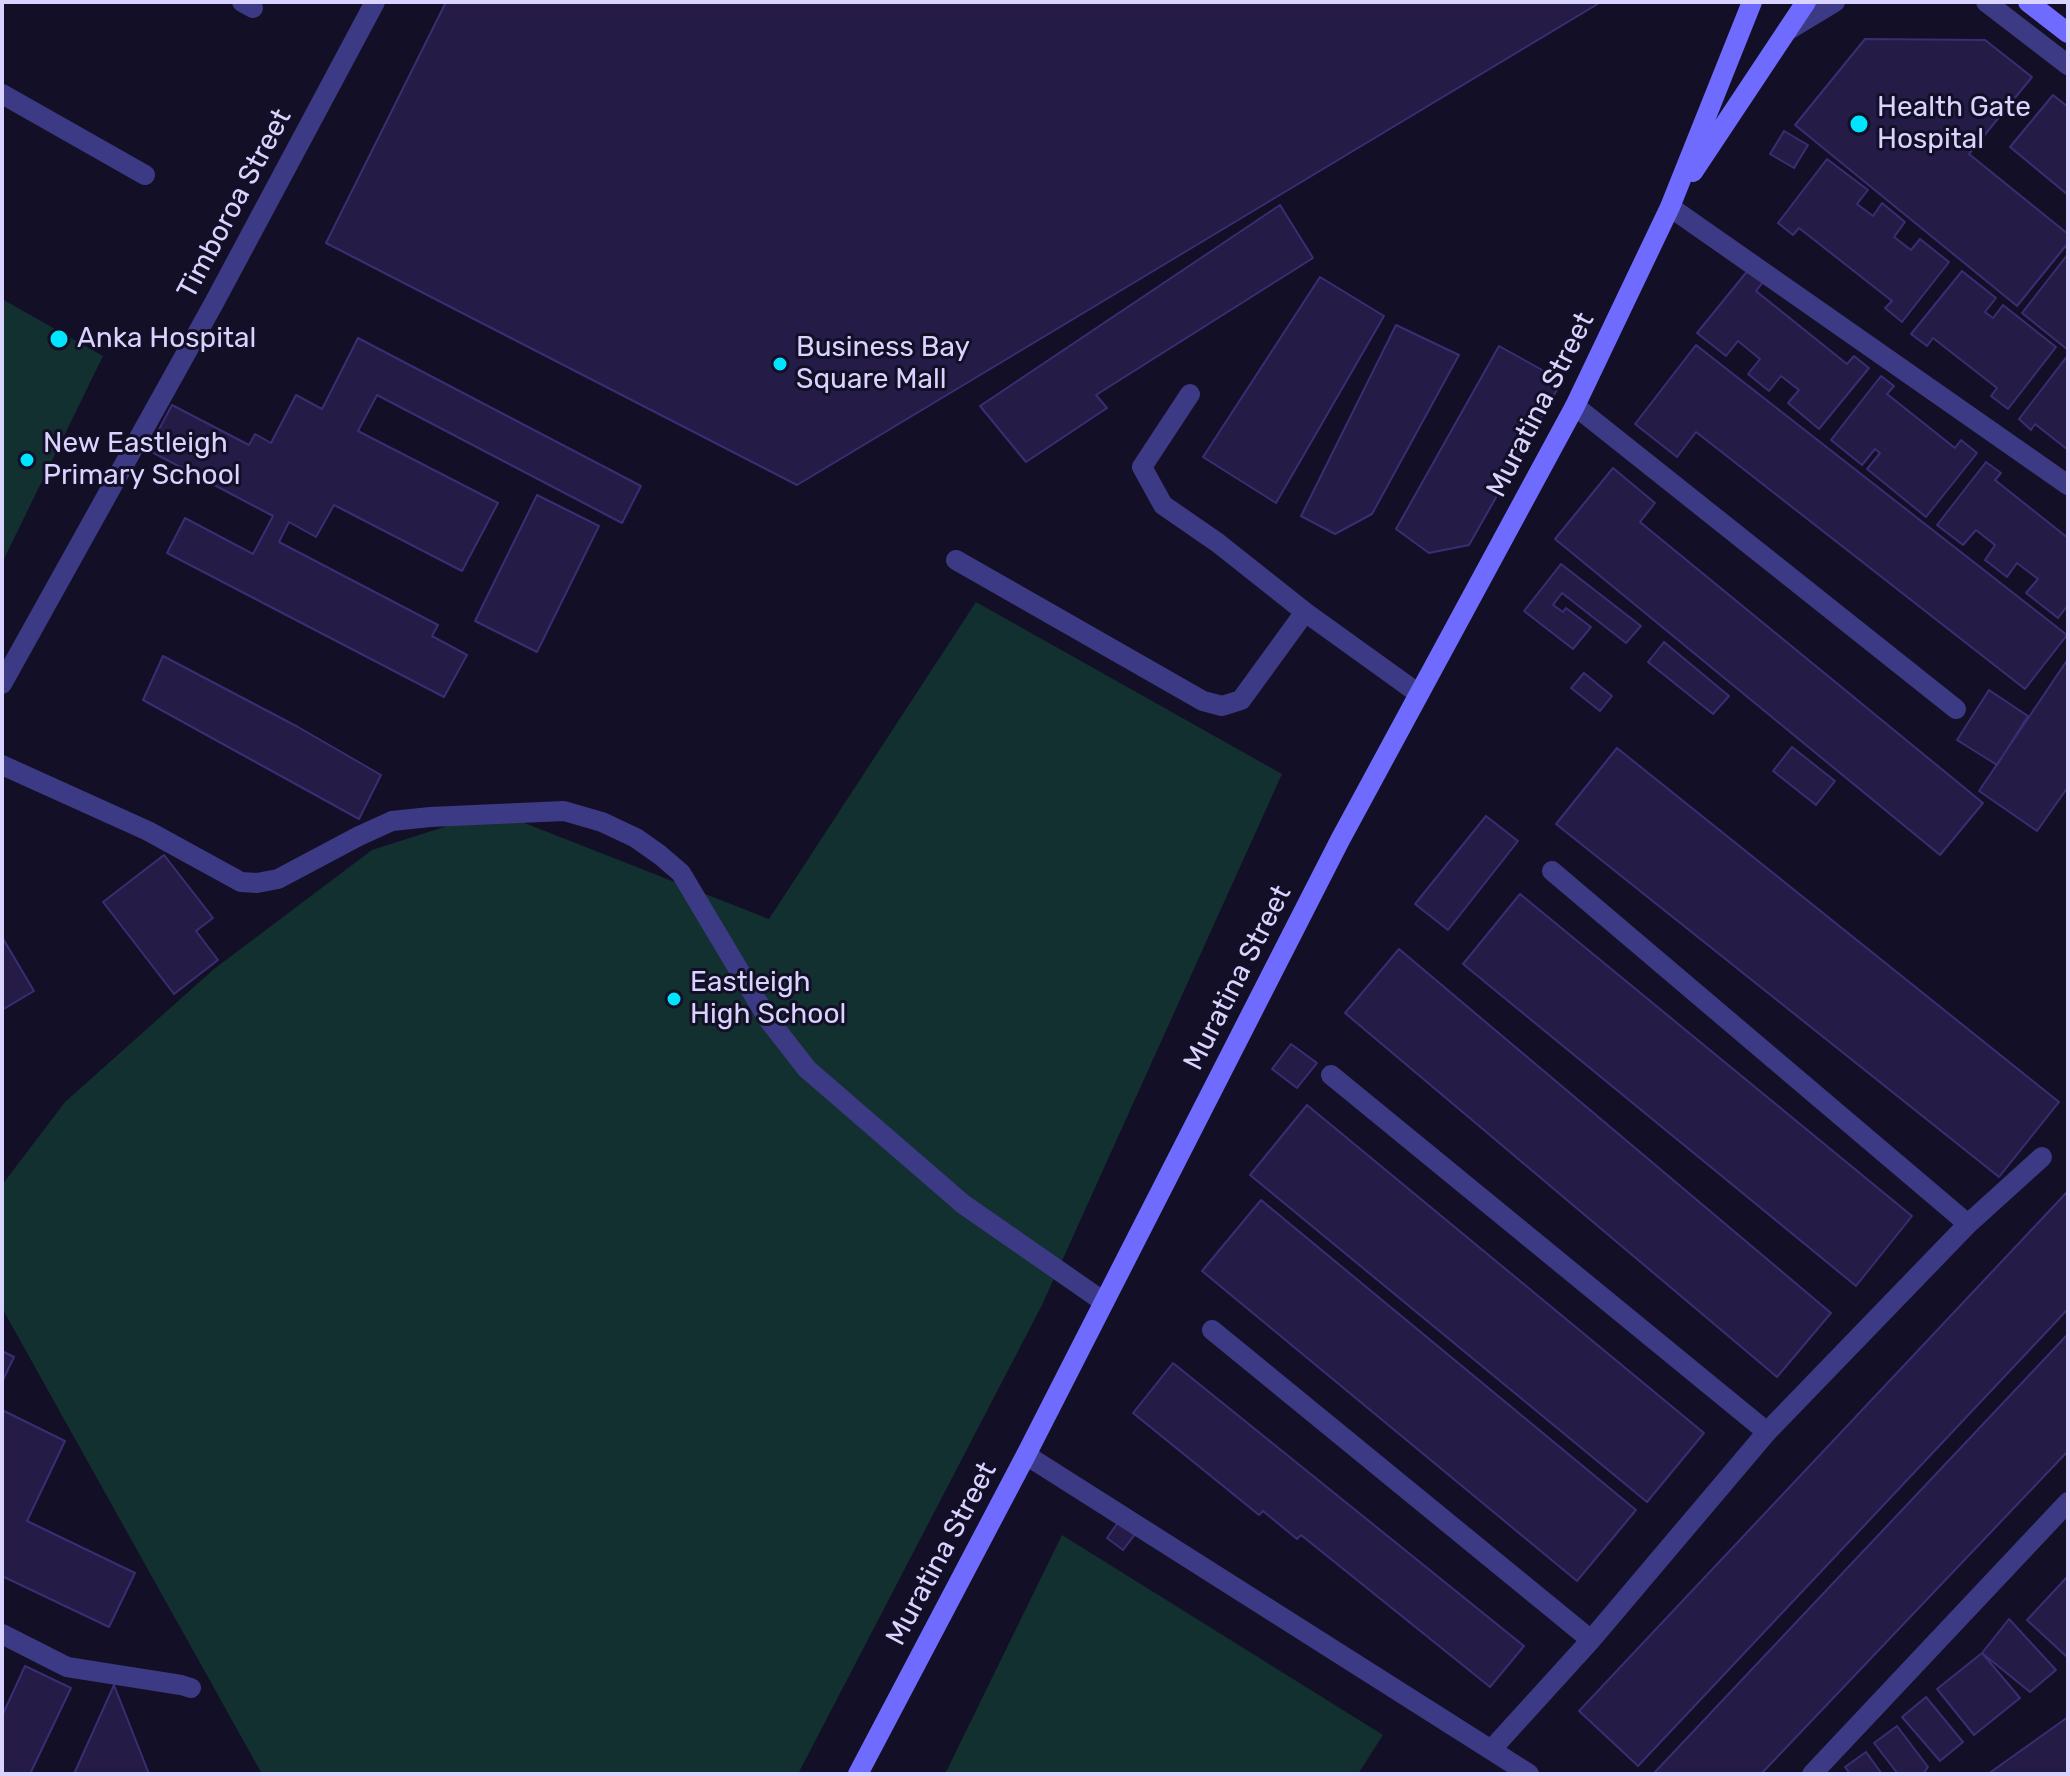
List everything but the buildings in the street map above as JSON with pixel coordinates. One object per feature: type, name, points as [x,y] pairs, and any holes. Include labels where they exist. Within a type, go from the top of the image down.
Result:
[{"type":"main road","name":"Muratina Street","points":[[858,1774],[1026,1455],[1340,840],[1575,406],[1670,207],[1752,2]]},
{"type":"main road","name":"Muratina Street","points":[[1670,207],[1806,2]]},
{"type":"main road","points":[[2028,2],[2068,33]]},
{"type":"street","name":"Timboroa Street","points":[[2,684],[214,303],[375,2]]},
{"type":"street","points":[[1787,31],[1835,2]]},
{"type":"street","points":[[1986,2],[2068,65]]},
{"type":"street","points":[[2,94],[145,175]]},
{"type":"street","points":[[1670,207],[2068,485]]},
{"type":"street","points":[[1190,394],[1142,467],[1163,505],[1419,694]]},
{"type":"street","points":[[1575,406],[1956,709]]},
{"type":"street","points":[[956,560],[1203,701],[1222,706],[1241,700],[1305,612]]},
{"type":"street","points":[[2,765],[148,831],[241,882],[278,879],[392,821],[564,811],[602,822],[636,838],[681,873],[768,1019],[807,1069],[963,1204],[1104,1302]]},
{"type":"street","points":[[1552,871],[1968,1224]]},
{"type":"street","points":[[1331,1075],[1767,1432]]},
{"type":"street","points":[[1491,1750],[1591,1640],[1767,1432],[1968,1224],[2042,1157]]},
{"type":"street","points":[[1212,1330],[1591,1640]]},
{"type":"street","points":[[1026,1455],[1528,1774]]},
{"type":"street","points":[[1812,1774],[2068,1502]]},
{"type":"street","points":[[2,1634],[67,1667],[191,1688]]},
{"type":"green space","name":"New Eastleigh Primary School","points":[[2,299],[103,356],[2,563]]},
{"type":"green space","name":"Eastleigh High School","points":[[976,602],[1282,774],[1042,1305],[798,1774],[262,1774],[2,1308],[2,1185],[65,1102],[214,969],[372,850],[494,811],[769,919]]},
{"type":"green space","points":[[1062,1535],[1383,1735],[1358,1774],[945,1774]]},
{"type":"place","name":"Health Gate Hospital","points":[[1859,124]]},
{"type":"place","name":"Anka Hospital","points":[[59,339]]},
{"type":"place","name":"Business Bay Square Mall","points":[[780,364]]},
{"type":"place","name":"New Eastleigh Primary School","points":[[27,460]]},
{"type":"place","name":"Eastleigh High School","points":[[674,999]]}]
